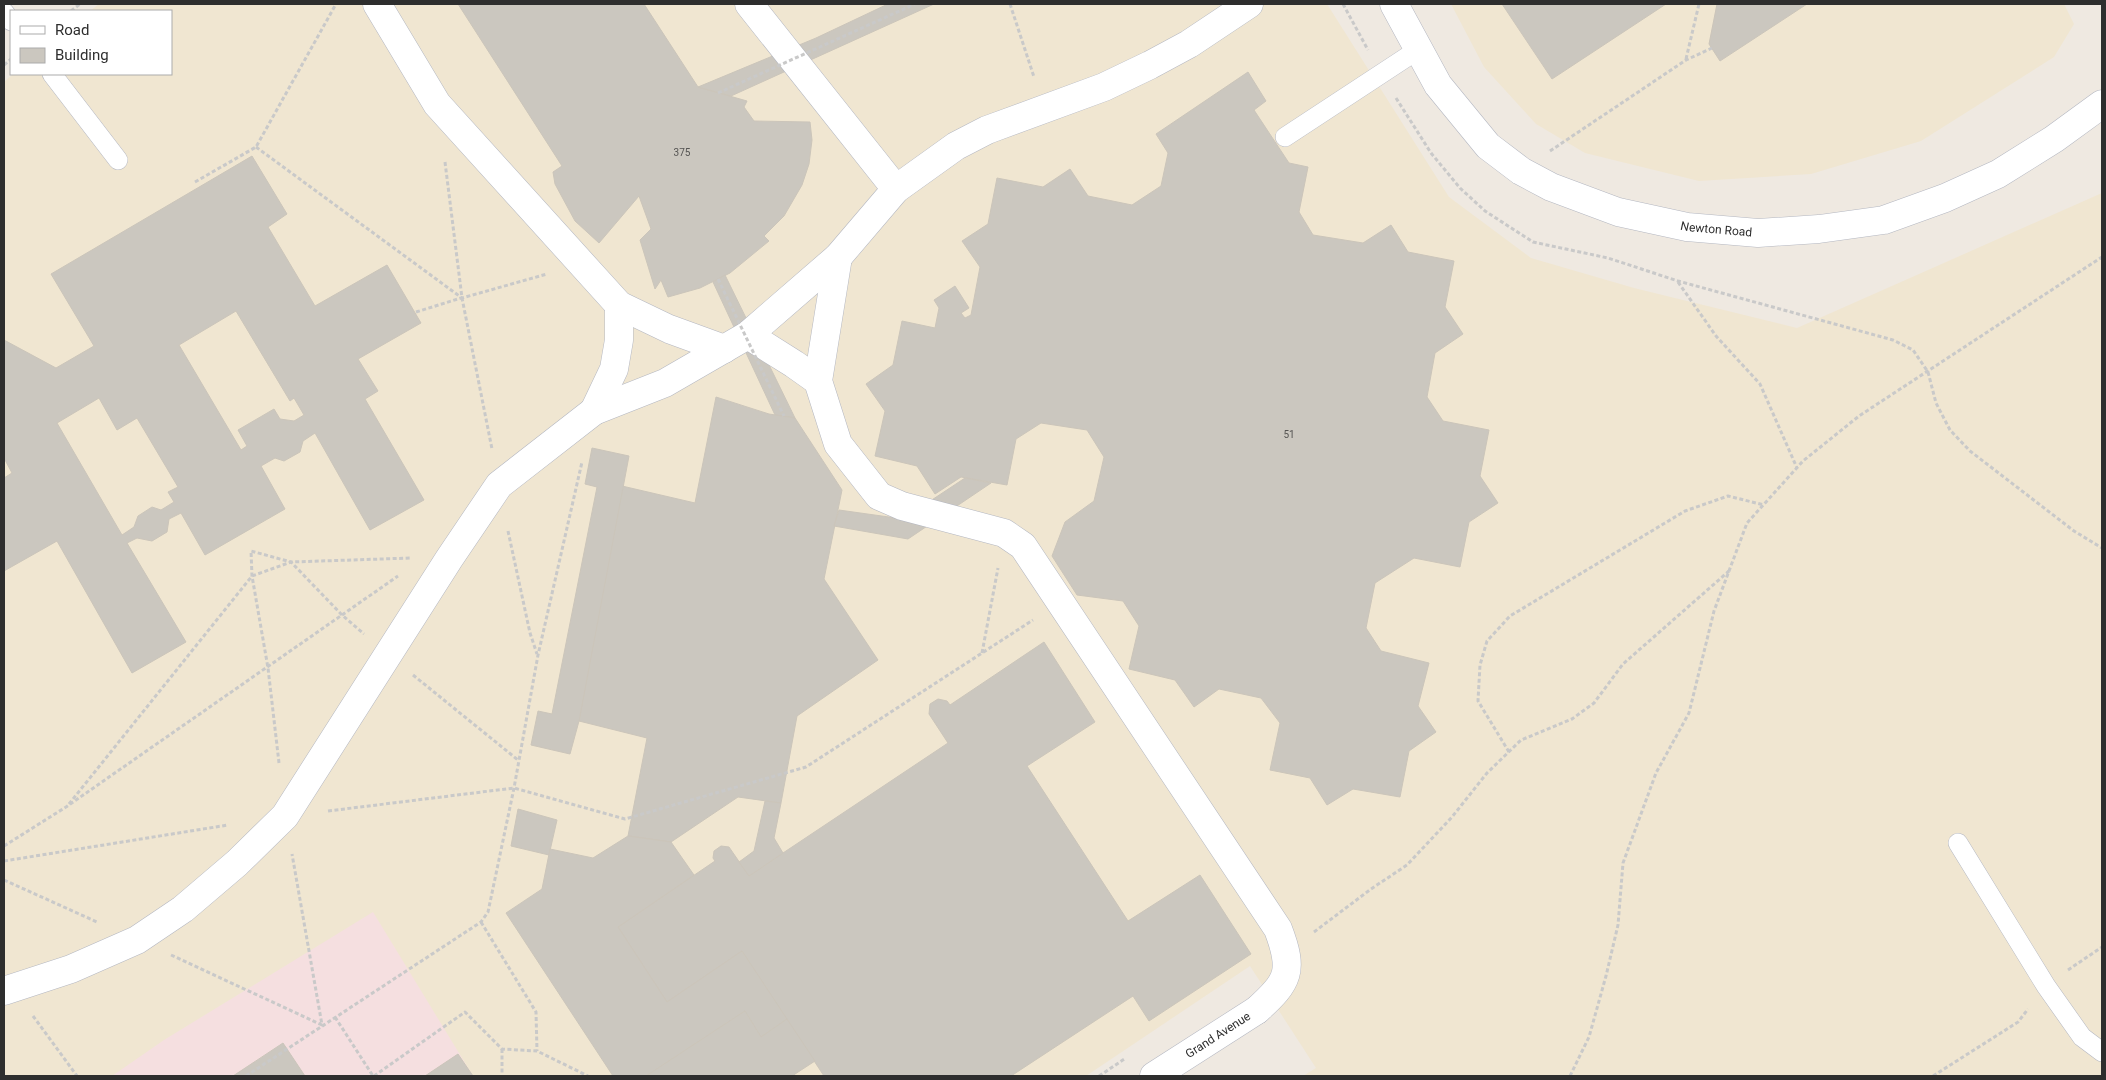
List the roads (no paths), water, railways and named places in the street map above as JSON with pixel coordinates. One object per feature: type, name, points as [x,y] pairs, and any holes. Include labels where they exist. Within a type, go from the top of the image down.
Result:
[{"type":"street","points":[[377,4],[437,104],[619,305],[669,330],[724,349]]},
{"type":"street","points":[[749,4],[896,189]]},
{"type":"street","points":[[8,990],[71,969],[137,940],[183,909],[237,863],[285,816],[449,559],[499,485],[594,411],[665,383],[748,335],[838,257],[896,189],[956,146],[987,130],[1104,87],[1150,65],[1190,44],[1249,4]]},
{"type":"street","name":"Newton Road","points":[[1394,4],[1438,85],[1488,146],[1520,171],[1551,187],[1618,212],[1687,227],[1758,233],[1819,229],[1884,220],[1945,198],[1998,174],[2054,139],[2102,104]]},
{"type":"street","points":[[748,335],[794,364],[818,382],[838,257]]},
{"type":"street","points":[[594,411],[614,369],[619,340],[619,305]]},
{"type":"street","name":"Grand Avenue","points":[[818,382],[838,444],[879,496],[902,506],[1004,533],[1023,546],[1278,930],[1287,953],[1286,976],[1276,993],[1257,1010],[1154,1076]]},
{"type":"lane","points":[[1286,137],[1419,49]]},
{"type":"lane","points":[[53,75],[118,160]]},
{"type":"lane","points":[[1958,843],[2046,986],[2082,1037],[2102,1052]]}]
